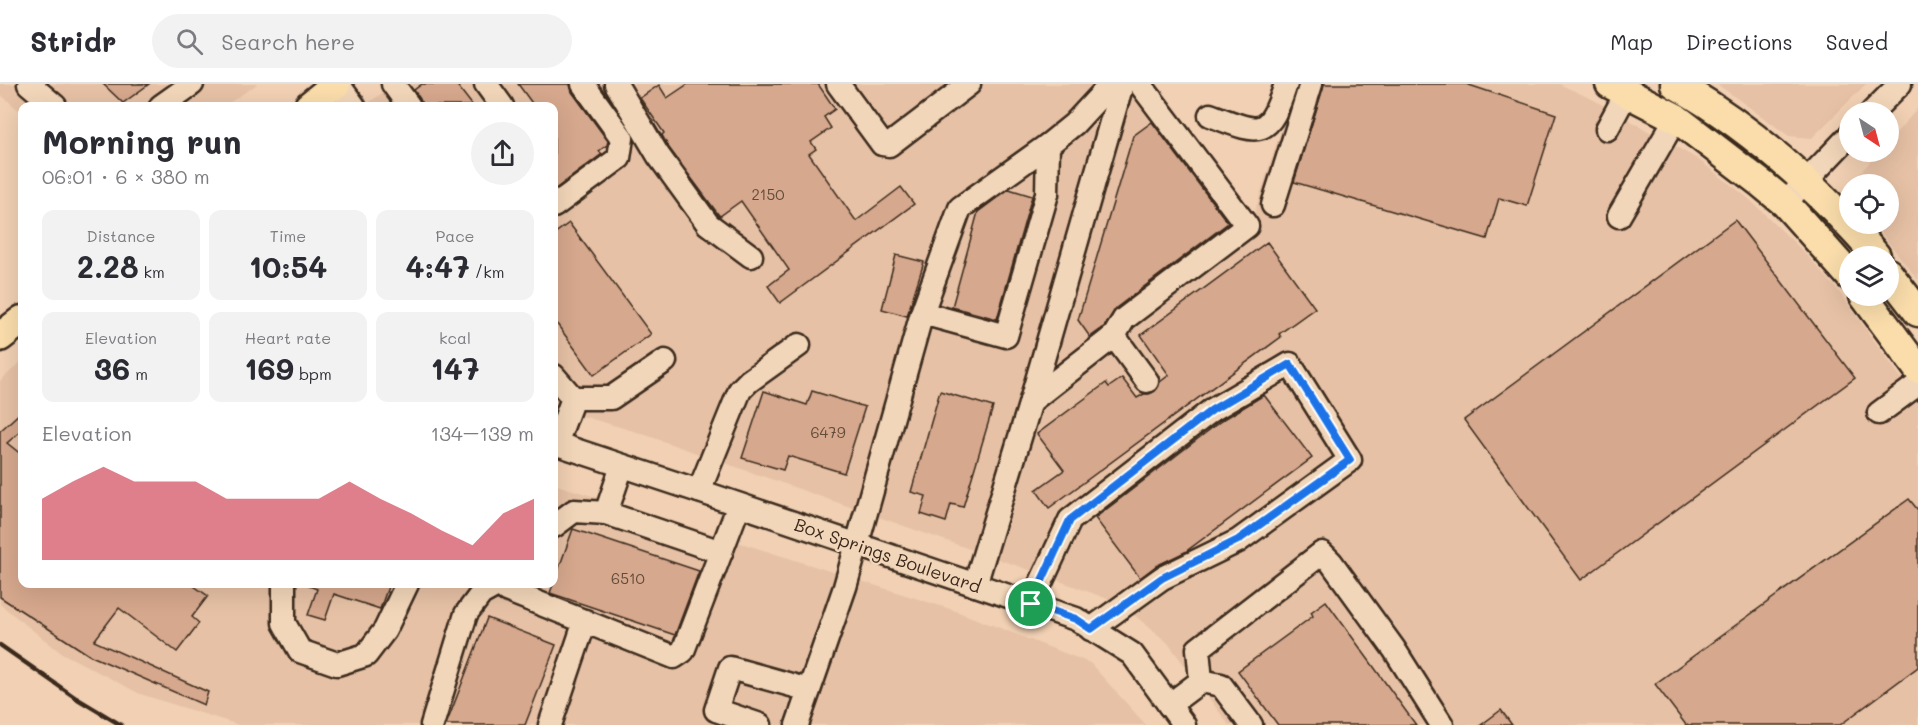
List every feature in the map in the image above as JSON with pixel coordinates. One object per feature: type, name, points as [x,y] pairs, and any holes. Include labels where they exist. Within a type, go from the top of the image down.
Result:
[{"type":"main road","points":[[1676,84],[1740,126],[1806,181],[1868,246]]},
{"type":"main road","points":[[1618,88],[1676,117],[1785,203],[1839,264]]},
{"type":"main road","points":[[1899,287],[1918,312]]},
{"type":"main road","points":[[1871,306],[1918,369]]},
{"type":"main road","points":[[0,337],[18,323]]},
{"type":"street","points":[[29,84],[50,102]]},
{"type":"street","points":[[167,102],[192,84]]},
{"type":"street","points":[[393,84],[406,102]]},
{"type":"street","points":[[486,84],[499,102]]},
{"type":"street","points":[[558,203],[619,158],[622,138],[583,84]]},
{"type":"street","points":[[616,84],[658,154],[708,224],[751,256]]},
{"type":"street","points":[[838,84],[882,144],[889,145],[969,84]]},
{"type":"street","points":[[798,725],[845,586],[922,313],[960,208],[1074,124],[1111,84]]},
{"type":"street","points":[[975,585],[1031,401],[1122,84]]},
{"type":"street","points":[[1031,401],[1114,336],[1124,319],[1247,226],[1140,84]]},
{"type":"street","points":[[1210,115],[1246,129],[1260,128],[1269,123],[1276,113],[1286,84]]},
{"type":"street","points":[[1273,205],[1311,84]]},
{"type":"street","points":[[1882,102],[1900,84]]},
{"type":"street","points":[[1607,129],[1618,88]]},
{"type":"street","points":[[324,91],[346,102]]},
{"type":"street","points":[[1619,216],[1676,117]]},
{"type":"street","points":[[922,313],[1006,336],[1047,194],[1048,145]]},
{"type":"street","points":[[1785,203],[1839,146]]},
{"type":"street","points":[[1114,336],[1147,381]]},
{"type":"street","points":[[699,491],[740,390],[799,345]]},
{"type":"street","points":[[558,381],[573,398],[611,398],[665,361]]},
{"type":"street","points":[[1031,604],[1070,520],[1212,410],[1290,364],[1350,460],[1238,540],[1162,578],[1091,629]]},
{"type":"street","points":[[1879,413],[1918,384]]},
{"type":"street","points":[[558,436],[573,398]]},
{"type":"street","name":"Box Springs Boulevard","points":[[558,445],[1076,619],[1132,654],[1184,725]]},
{"type":"street","points":[[606,513],[622,466]]},
{"type":"street","points":[[504,588],[674,657],[683,651],[739,505]]},
{"type":"street","points":[[558,523],[574,511],[606,513],[721,552]]},
{"type":"street","points":[[1201,681],[1198,649],[1322,553],[1394,649],[1442,725]]},
{"type":"street","points":[[284,588],[284,623],[300,651],[337,664],[366,656],[385,630],[405,588]]},
{"type":"street","points":[[432,725],[466,614],[481,594],[492,588]]},
{"type":"street","points":[[550,725],[585,621]]},
{"type":"street","points":[[760,725],[716,710],[730,668],[809,690]]},
{"type":"street","points":[[1169,705],[1201,681],[1221,685],[1251,725]]},
{"type":"shaded area","points":[[0,84],[257,84],[231,102],[18,102],[18,110],[0,94]]},
{"type":"shaded area","points":[[395,84],[1151,84],[1253,217],[1296,84],[1559,84],[1594,100],[1699,160],[1748,198],[1805,253],[1836,288],[1839,292],[1839,306],[1849,306],[1918,401],[1918,725],[1229,725],[1168,643],[1116,602],[637,432],[558,409],[558,102],[370,102]]},
{"type":"shaded area","points":[[1717,84],[1866,84],[1848,102],[1839,102],[1839,111],[1812,138],[1789,136]]},
{"type":"shaded area","points":[[1918,108],[1918,280],[1899,256],[1899,246],[1891,246],[1882,234],[1899,234],[1899,174],[1859,174],[1870,162],[1899,162],[1899,130]]},
{"type":"shaded area","points":[[18,365],[18,588],[558,588],[558,485],[953,610],[1090,663],[1146,725],[239,725],[140,694],[60,652],[0,604],[0,381]]},
{"type":"building","points":[[103,84],[149,84],[124,102]]},
{"type":"building","points":[[422,84],[456,84],[470,102],[421,102],[414,90]]},
{"type":"building","points":[[518,84],[570,84],[572,92],[608,141],[607,145],[599,151],[602,154],[558,187],[558,102],[531,102]]},
{"type":"building","points":[[688,84],[818,84],[835,109],[824,117],[831,128],[811,142],[816,149],[809,154],[856,221],[901,187],[914,204],[780,303],[768,286],[789,270],[741,201],[720,216],[718,214],[669,148],[662,135],[664,133],[640,98],[659,85],[667,98]]},
{"type":"building","points":[[1324,84],[1466,84],[1556,114],[1527,206],[1499,198],[1487,239],[1294,182]]},
{"type":"building","points":[[1152,122],[1228,223],[1116,308],[1104,327],[1090,337],[1078,320],[1133,136]]},
{"type":"building","points":[[1009,189],[1032,196],[997,319],[952,307],[978,212]]},
{"type":"building","points":[[1735,220],[1855,378],[1581,580],[1464,420]]},
{"type":"building","points":[[569,223],[651,334],[594,375],[558,326],[558,231]]},
{"type":"building","points":[[1267,242],[1315,308],[1279,334],[1281,337],[1049,508],[1036,490],[1064,470],[1037,434],[1106,383],[1109,387],[1122,378],[1137,398],[1155,391],[1160,382],[1169,375],[1141,335]]},
{"type":"building","points":[[896,255],[924,262],[907,316],[882,309]]},
{"type":"building","points":[[764,391],[807,405],[812,391],[865,407],[844,473],[788,456],[783,470],[742,458]]},
{"type":"building","points":[[940,391],[993,407],[963,507],[951,504],[946,522],[921,514],[926,496],[911,492]]},
{"type":"building","points":[[1264,395],[1312,458],[1185,552],[1156,566],[1140,578],[1095,518],[1221,421]]},
{"type":"building","points":[[18,415],[18,433],[7,443],[18,452],[18,588],[197,588],[208,596],[192,617],[199,623],[177,652],[119,608],[94,641],[208,692],[204,705],[89,655],[0,597],[0,431]]},
{"type":"building","points":[[1909,499],[1918,510],[1918,667],[1840,725],[1686,725],[1655,684]]},
{"type":"building","points":[[573,529],[699,571],[675,635],[550,593],[552,588],[558,588],[558,571]]},
{"type":"building","points":[[314,588],[388,588],[380,609],[334,594],[325,620],[308,615],[317,589]]},
{"type":"building","points":[[1326,601],[1416,725],[1278,725],[1238,671],[1313,616],[1311,612]]},
{"type":"building","points":[[487,618],[556,645],[525,725],[446,725]]},
{"type":"building","points":[[1501,710],[1512,725],[1481,725]]},
{"type":"railway","points":[[0,645],[76,698],[121,725]]},
{"type":"route","points":[[1290,364],[1350,460],[1238,540],[1162,578],[1091,629],[1076,619],[1031,604],[1070,520],[1212,410],[1290,364]]}]
